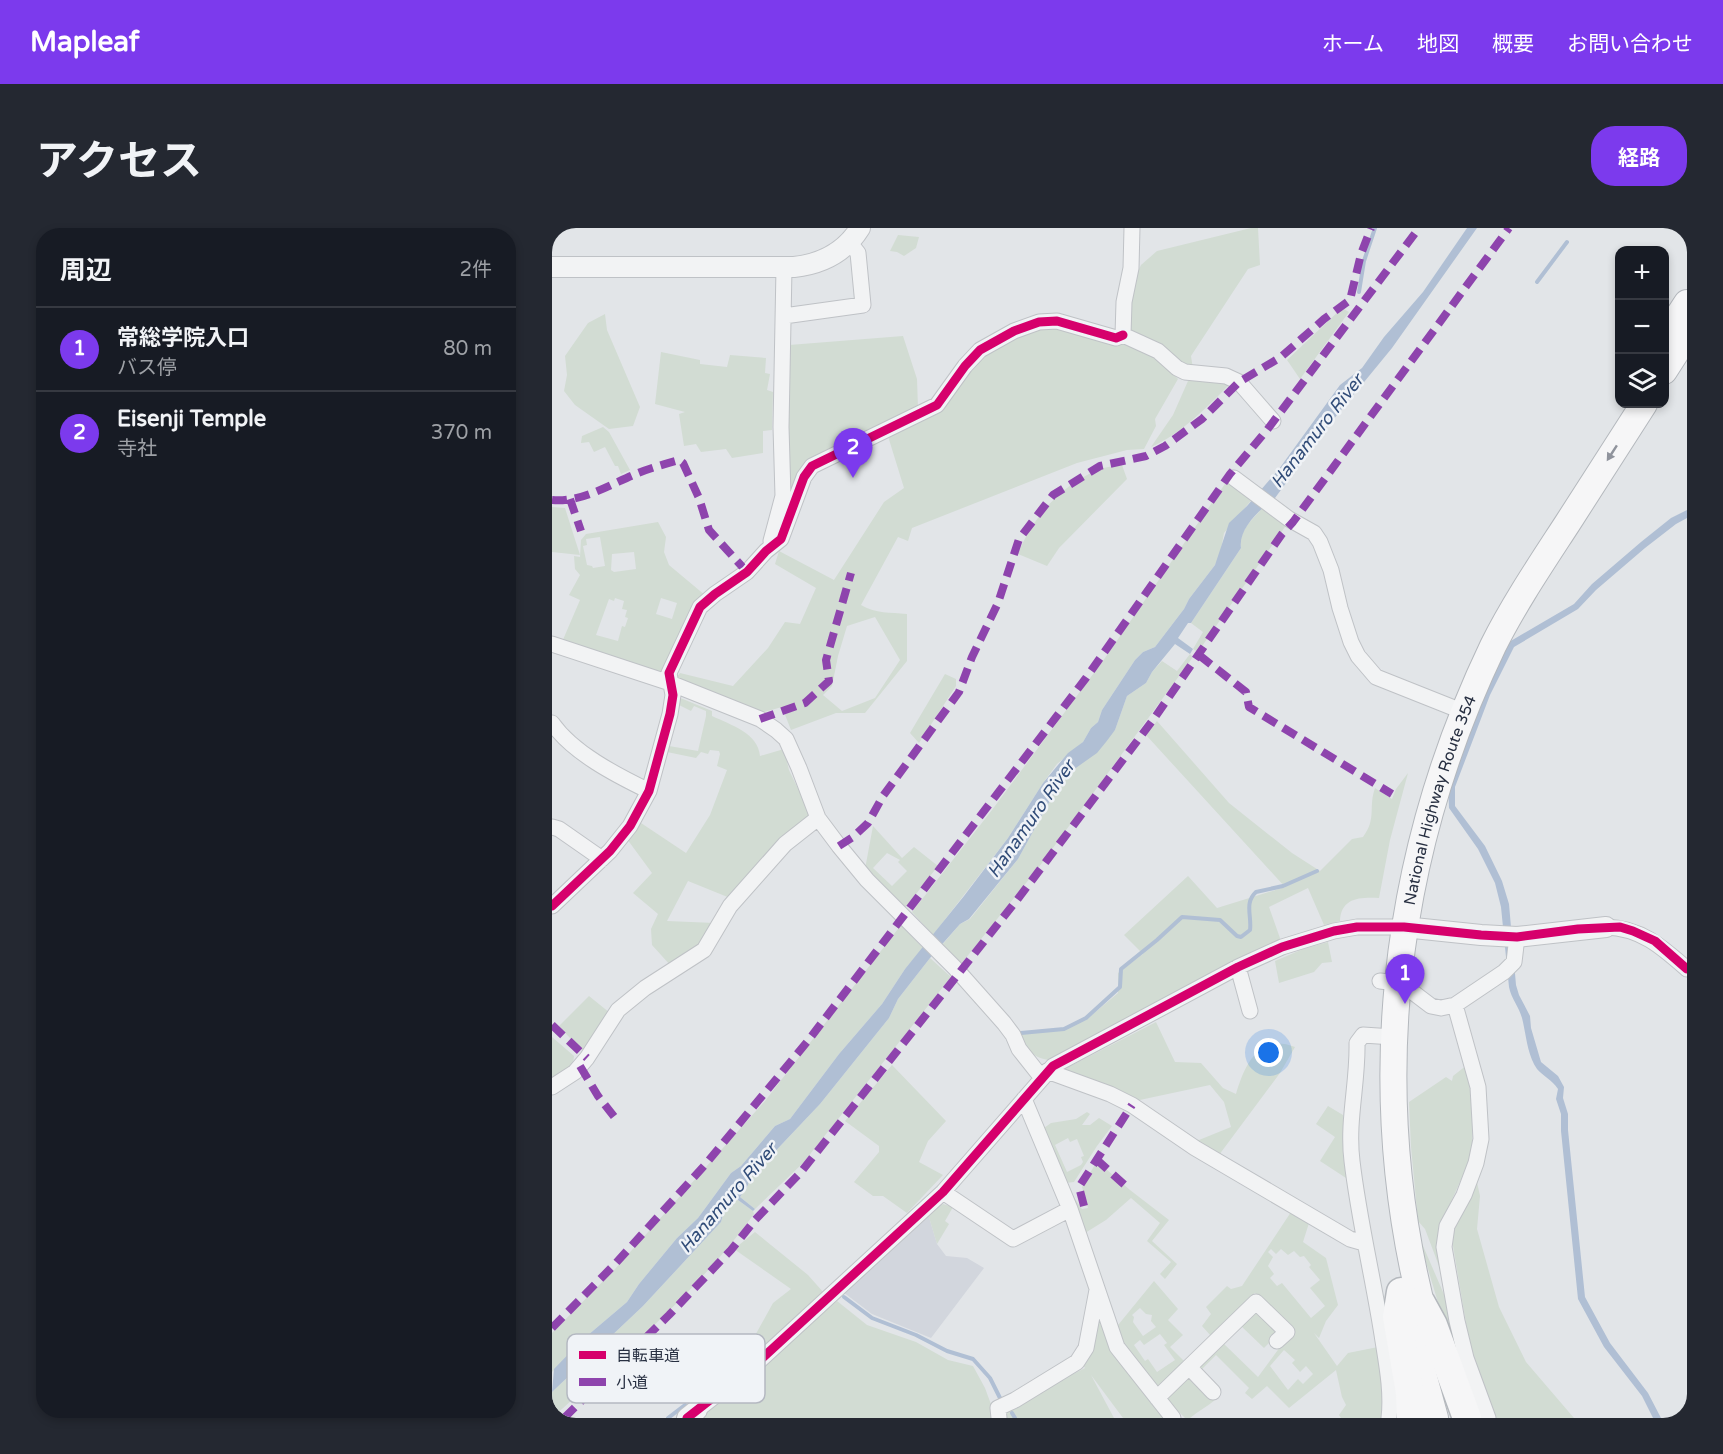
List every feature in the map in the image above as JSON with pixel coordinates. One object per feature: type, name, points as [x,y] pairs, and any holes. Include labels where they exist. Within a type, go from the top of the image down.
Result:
[{"type":"highway","points":[[1669,332],[1687,303]]},
{"type":"highway","points":[[1669,364],[1687,335]]},
{"type":"highway","name":"National Highway Route 354","points":[[1435,1418],[1411,1297],[1409,1252],[1398,1184],[1394,1110],[1385,1036],[1405,839],[1415,800],[1455,709],[1480,637],[1519,567],[1620,408]]},
{"type":"highway","name":"National Highway Route 354","points":[[1455,709],[1534,574],[1641,408]]},
{"type":"highway","points":[[1411,1418],[1410,1393],[1397,1317],[1411,1297],[1433,1325],[1467,1418]]},
{"type":"highway","name":"National Highway Route 354","points":[[1411,1297],[1452,1418]]},
{"type":"street","points":[[1123,335],[1124,302],[1131,268],[1132,228]]},
{"type":"street","points":[[552,267],[783,268],[802,266],[828,258],[855,235]]},
{"type":"street","points":[[784,316],[863,305],[855,235]]},
{"type":"street","points":[[766,551],[773,537],[783,496],[781,427],[783,268]]},
{"type":"street","points":[[552,906],[602,859],[630,826],[649,791],[674,695],[669,673],[700,608],[715,594],[747,572],[766,551],[781,539],[804,477],[812,466],[937,405],[965,366],[980,350],[994,340],[1039,322],[1057,321],[1116,338],[1123,335],[1158,351],[1185,372],[1226,376],[1239,382],[1273,421]]},
{"type":"street","points":[[1234,478],[1288,519],[1314,533],[1331,570],[1351,642],[1367,668],[1376,677],[1455,709]]},
{"type":"street","points":[[552,644],[670,682],[760,719],[776,730],[786,739],[818,818],[858,869],[956,969],[1004,1023],[1019,1049],[1044,1074],[1110,1094],[1132,1105],[1195,1148],[1350,1239],[1364,1243]]},
{"type":"street","points":[[552,723],[557,741],[620,778],[649,791]]},
{"type":"street","points":[[552,1087],[575,1072],[587,1058],[618,1010],[645,988],[704,950],[730,906],[785,844],[818,818]]},
{"type":"street","points":[[552,827],[559,829],[602,859]]},
{"type":"street","points":[[765,1356],[943,1192],[1044,1074],[1087,1047],[1238,967],[1282,947],[1318,935],[1357,927],[1396,927],[1517,937],[1606,927],[1633,930],[1655,941],[1687,969]]},
{"type":"street","points":[[1389,982],[1413,992],[1431,1006],[1441,1008],[1455,1005],[1504,972],[1514,962],[1517,937]]},
{"type":"street","points":[[1238,967],[1250,1011]]},
{"type":"street","points":[[1455,1005],[1478,1086],[1481,1139],[1476,1164],[1464,1195],[1447,1226],[1444,1247],[1466,1358],[1488,1418]]},
{"type":"street","points":[[1385,1036],[1363,1035],[1357,1043],[1357,1072],[1350,1113],[1352,1161],[1364,1243],[1378,1305],[1390,1407],[1389,1418]]},
{"type":"street","points":[[1024,1099],[1070,1209],[1117,1347],[1173,1418]]},
{"type":"street","points":[[943,1192],[1013,1239],[1070,1209]]},
{"type":"street","points":[[999,1418],[998,1408],[1077,1362],[1086,1348],[1097,1290]]},
{"type":"street","points":[[1157,1398],[1256,1302],[1287,1332],[1277,1341]]},
{"type":"street","points":[[1189,1367],[1213,1392]]},
{"type":"street","points":[[692,1414],[706,1403]]},
{"type":"shaded area","points":[[1258,228],[1260,265],[1248,269],[1191,356],[1193,369],[1127,329],[1132,283],[1141,265],[1157,251]]},
{"type":"shaded area","points":[[898,235],[919,237],[916,248],[904,256],[890,251]]},
{"type":"shaded area","points":[[1342,308],[1349,312],[1300,379],[1287,360]]},
{"type":"shaded area","points":[[605,314],[607,330],[640,407],[633,426],[609,429],[575,405],[564,391],[567,375],[565,356],[588,323]]},
{"type":"shaded area","points":[[1054,325],[1123,341],[1155,355],[1178,379],[1155,419],[1156,426],[1144,449],[1127,450],[1077,463],[912,528],[908,541],[898,537],[861,605],[878,611],[907,614],[907,661],[865,713],[836,713],[791,730],[782,707],[764,712],[676,678],[680,673],[733,686],[768,648],[785,622],[800,624],[816,588],[775,564],[779,551],[834,580],[884,502],[904,488],[887,433],[939,410],[986,351],[1000,343]],"holes":[[[875,617],[900,660],[875,698],[842,711],[823,695],[832,686],[847,626]]]},
{"type":"shaded area","points":[[903,336],[917,379],[918,408],[812,461],[785,516],[789,345]]},
{"type":"shaded area","points":[[661,352],[700,360],[700,364],[727,367],[730,355],[766,358],[765,373],[770,374],[767,390],[773,392],[772,430],[763,431],[763,453],[732,458],[726,449],[701,452],[696,444],[684,446],[679,414],[685,412],[655,404]]},
{"type":"shaded area","points":[[1188,381],[1222,381],[1229,385],[1183,428],[1151,447],[1173,415]]},
{"type":"shaded area","points":[[603,427],[609,432],[630,470],[621,474],[605,447],[594,452],[589,442],[581,443],[582,436]]},
{"type":"shaded area","points":[[1122,465],[1127,479],[1059,548],[1047,566],[1018,554],[1040,515],[1061,493],[1072,484],[1098,470]]},
{"type":"shaded area","points":[[1229,478],[1254,497],[1224,533],[1220,555],[1215,565],[1155,647],[1143,652],[1135,660],[1102,710],[1098,722],[1091,728],[1083,742],[1057,764],[1008,838],[933,935],[912,912],[992,810],[1105,658]]},
{"type":"shaded area","points":[[552,507],[565,508],[580,555],[552,552]]},
{"type":"shaded area","points":[[1263,507],[1287,524],[1198,652],[1193,649],[1203,632],[1191,623],[1241,548],[1244,531]]},
{"type":"shaded area","points":[[658,522],[666,537],[664,552],[669,565],[706,596],[692,606],[663,673],[562,642],[580,600],[569,595],[580,575],[575,569],[574,556],[580,557],[581,540],[586,534]],"holes":[[[600,537],[605,566],[593,568],[587,565],[583,546],[587,545],[586,539]],[[634,552],[636,569],[614,572],[611,570],[612,554]],[[615,598],[624,601],[622,609],[627,610],[625,617],[628,618],[625,627],[622,626],[618,641],[596,635],[609,599],[614,601]],[[661,598],[677,603],[672,619],[656,614]]]},
{"type":"shaded area","points":[[1190,654],[1193,657],[1039,867],[961,964],[942,945],[960,924],[970,919],[1018,859],[1063,777],[1115,730],[1127,696],[1146,683],[1162,661],[1177,671]]},
{"type":"shaded area","points":[[945,674],[956,679],[956,686],[919,743],[910,733]]},
{"type":"shaded area","points":[[678,697],[712,711],[712,716],[749,736],[758,748],[760,756],[784,749],[789,770],[812,818],[730,898],[688,881],[667,921],[715,923],[699,947],[671,966],[652,945],[651,929],[658,914],[633,893],[652,873],[627,839],[638,821],[686,853],[710,815],[727,770],[717,766],[719,751],[710,750],[708,754],[701,752],[696,758],[667,752],[669,746],[698,751],[706,716],[706,711],[694,706],[691,711],[677,704]]},
{"type":"shaded area","points":[[1157,721],[1229,803],[1292,853],[1320,871],[1352,839],[1363,837],[1370,824],[1375,788],[1392,799],[1396,789],[1408,773],[1390,840],[1379,898],[1352,900],[1341,913],[1340,921],[1324,925],[1308,888],[1269,907],[1281,941],[1049,1060],[1043,1059],[1030,1051],[1019,1032],[1057,1030],[1086,1020],[1118,993],[1118,973],[1143,954],[1124,935],[1188,876],[1217,908],[1285,887],[1146,735]]},
{"type":"shaded area","points":[[873,826],[902,858],[914,847],[938,866],[905,908],[865,869]],"holes":[[[887,853],[900,860],[898,862],[907,871],[892,886],[873,868]]]},
{"type":"shaded area","points":[[901,925],[923,948],[905,969],[882,1004],[839,1054],[790,1119],[775,1126],[741,1166],[731,1173],[698,1218],[677,1238],[627,1302],[589,1334],[567,1334],[567,1356],[552,1372],[552,1333],[615,1269],[765,1101]]},
{"type":"shaded area","points":[[1328,942],[1332,962],[1322,963],[1314,972],[1279,983],[1275,961],[1303,949]]},
{"type":"shaded area","points":[[930,958],[951,977],[803,1163],[755,1209],[740,1197],[749,1179],[820,1104],[889,1018],[898,999]]},
{"type":"shaded area","points":[[589,996],[610,1013],[583,1050],[559,1026]]},
{"type":"shaded area","points":[[1156,1022],[1175,1062],[1201,1063],[1223,1088],[1236,1094],[1244,1072],[1255,1054],[1272,1044],[1295,1047],[1280,1073],[1219,1155],[1189,1138],[1199,1140],[1231,1127],[1224,1102],[1210,1085],[1135,1101],[1063,1070]]},
{"type":"shaded area","points":[[552,1037],[574,1056],[573,1064],[552,1080]]},
{"type":"shaded area","points":[[892,1065],[946,1121],[928,1141],[919,1162],[943,1175],[907,1213],[883,1196],[873,1196],[854,1182],[879,1152],[879,1146],[845,1121]]},
{"type":"shaded area","points":[[1467,1065],[1473,1117],[1472,1144],[1468,1164],[1445,1215],[1445,1282],[1425,1229],[1418,1221],[1409,1102],[1446,1077],[1452,1081],[1453,1076]]},
{"type":"shaded area","points":[[1328,1106],[1343,1115],[1346,1178],[1320,1161],[1335,1137],[1316,1124]]},
{"type":"shaded area","points":[[1087,1112],[1090,1114],[1082,1125],[1090,1125],[1099,1118],[1112,1126],[1074,1182],[1066,1183],[1044,1128],[1051,1123],[1076,1119]],"holes":[[[1068,1138],[1070,1142],[1077,1139],[1084,1156],[1081,1157],[1083,1162],[1081,1165],[1067,1172],[1055,1145]]]},
{"type":"shaded area","points":[[1097,1161],[1169,1220],[1152,1241],[1177,1264],[1165,1279],[1160,1274],[1171,1262],[1147,1241],[1160,1223],[1131,1198],[1106,1220],[1085,1233],[1072,1202],[1075,1199],[1082,1209],[1088,1208],[1082,1187]]},
{"type":"shaded area","points":[[1476,1178],[1480,1196],[1477,1229],[1499,1307],[1526,1362],[1574,1418],[1495,1418],[1469,1341],[1453,1246],[1453,1233]]},
{"type":"shaded area","points":[[732,1199],[738,1200],[754,1214],[709,1269],[645,1334],[613,1334],[643,1306],[721,1222],[725,1207]]},
{"type":"shaded area","points":[[943,1204],[953,1207],[945,1221],[949,1224],[937,1244],[928,1214]]},
{"type":"shaded area","points":[[1291,1212],[1309,1223],[1303,1242],[1326,1258],[1338,1305],[1326,1321],[1319,1338],[1314,1333],[1337,1366],[1348,1353],[1378,1347],[1385,1388],[1383,1418],[1341,1418],[1339,1415],[1346,1405],[1336,1370],[1289,1408],[1267,1386],[1252,1399],[1245,1393],[1249,1388],[1216,1355],[1202,1369],[1197,1367],[1222,1342],[1258,1377],[1280,1347],[1294,1333],[1255,1293],[1211,1336],[1202,1326],[1211,1314],[1206,1307],[1227,1286],[1231,1289],[1242,1286]],"holes":[[[1271,1249],[1276,1254],[1281,1249],[1288,1255],[1294,1251],[1300,1257],[1304,1256],[1311,1265],[1309,1267],[1320,1280],[1310,1288],[1325,1306],[1311,1318],[1282,1283],[1277,1286],[1270,1278],[1274,1274],[1268,1266],[1273,1257],[1268,1252]],[[1284,1350],[1295,1360],[1292,1363],[1300,1372],[1306,1366],[1313,1374],[1303,1384],[1298,1379],[1288,1390],[1270,1366]]]},
{"type":"shaded area","points":[[928,1214],[937,1244],[946,1256],[967,1258],[984,1268],[931,1338],[872,1314],[843,1292]]},
{"type":"shaded area","points":[[755,1232],[808,1275],[824,1293],[765,1345],[765,1334],[756,1334],[773,1303],[791,1289],[734,1249]]},
{"type":"shaded area","points":[[1417,1232],[1446,1299],[1455,1338],[1445,1326]]},
{"type":"shaded area","points":[[1154,1281],[1178,1309],[1168,1320],[1183,1335],[1170,1347],[1185,1362],[1158,1387],[1153,1386],[1114,1330]],"holes":[[[1140,1308],[1146,1314],[1152,1315],[1151,1321],[1156,1327],[1143,1336],[1133,1322],[1132,1315]],[[1160,1334],[1167,1343],[1164,1345],[1175,1360],[1157,1372],[1148,1359],[1145,1361],[1134,1345],[1140,1340],[1144,1345]]]},
{"type":"shaded area","points":[[837,1301],[867,1325],[916,1342],[948,1360],[973,1366],[985,1388],[996,1418],[699,1418],[717,1403],[765,1403],[765,1362]]},
{"type":"shaded area","points":[[1255,1309],[1280,1332],[1264,1348],[1240,1325]]},
{"type":"shaded area","points":[[1098,1318],[1112,1352],[1165,1418],[1123,1418],[1091,1375],[1114,1418],[1007,1418],[1006,1411],[1085,1368],[1082,1364]]},
{"type":"shaded area","points":[[1187,1377],[1215,1400],[1190,1418],[1185,1418],[1165,1398]]},
{"type":"shaded area","points":[[567,1378],[567,1403],[569,1403],[552,1418],[552,1392]]},
{"type":"water","name":"Hanamuro River","points":[[1467,228],[1477,228],[1392,348],[1328,426],[1275,498],[1246,527],[1241,548],[1191,623],[1188,623],[1178,638],[1193,649],[1190,654],[1175,644],[1146,683],[1127,696],[1115,730],[1097,753],[1063,777],[1018,859],[969,919],[960,924],[930,958],[898,999],[889,1018],[820,1104],[749,1179],[740,1197],[755,1209],[753,1211],[738,1200],[732,1199],[725,1207],[721,1222],[643,1306],[613,1334],[589,1334],[627,1302],[677,1238],[698,1218],[731,1173],[741,1166],[775,1126],[790,1119],[839,1054],[882,1004],[905,969],[1008,838],[1043,783],[1068,753],[1083,742],[1091,728],[1098,722],[1102,710],[1135,660],[1143,652],[1155,647],[1184,609],[1215,565],[1229,523],[1279,469],[1340,385],[1362,368],[1384,337],[1423,292]]},
{"type":"water","points":[[1687,510],[1687,518],[1645,548],[1596,590],[1578,609],[1514,647],[1490,695],[1455,787],[1455,806],[1485,846],[1502,881],[1509,904],[1516,985],[1530,1016],[1531,1028],[1541,1062],[1558,1076],[1564,1087],[1563,1098],[1568,1114],[1585,1297],[1610,1343],[1648,1393],[1661,1418],[1653,1418],[1642,1396],[1604,1347],[1578,1299],[1561,1114],[1556,1099],[1558,1089],[1537,1069],[1531,1057],[1522,1018],[1509,987],[1501,907],[1495,883],[1478,849],[1449,808],[1448,785],[1484,692],[1509,642],[1574,604],[1592,584],[1641,542],[1671,518]]},
{"type":"water","points":[[567,1356],[567,1378],[552,1392],[554,1369]]},
{"type":"waterway","points":[[1359,292],[1364,261],[1375,228]]},
{"type":"waterway","points":[[1537,282],[1567,242]]},
{"type":"waterway","points":[[1021,1033],[1064,1029],[1086,1018],[1120,987],[1121,969],[1182,917],[1220,920],[1241,937],[1250,930],[1249,905],[1256,892],[1283,886],[1317,871]]},
{"type":"waterway","points":[[844,1297],[872,1318],[916,1335],[947,1351],[973,1359],[990,1378],[1001,1400]]},
{"type":"waterway","points":[[668,1418],[685,1405]]},
{"type":"waterway","points":[[1012,1413],[1015,1418]]},
{"type":"marked path","points":[[839,846],[868,823],[883,796],[959,692],[972,657],[998,603],[1019,539],[1053,495],[1100,466],[1146,456],[1165,446],[1202,419],[1239,382],[1281,357],[1324,319],[1350,300],[1361,254],[1371,228]]},
{"type":"marked path","points":[[552,1328],[615,1264],[704,1166],[807,1042],[1086,678],[1230,474],[1267,430],[1419,228]]},
{"type":"marked path","points":[[650,1334],[731,1250],[755,1220],[801,1172],[1017,900],[1153,720],[1282,534],[1509,228]]},
{"type":"marked path","points":[[552,500],[585,496],[638,473],[679,460],[683,463],[699,498],[709,530],[747,572]]},
{"type":"marked path","points":[[570,499],[581,531]]},
{"type":"marked path","points":[[760,719],[805,703],[829,681],[826,660],[851,573]]},
{"type":"marked path","points":[[1199,655],[1246,692],[1249,707],[1392,794]]},
{"type":"marked path","points":[[552,1025],[587,1058]]},
{"type":"marked path","points":[[580,1066],[598,1096],[616,1119]]},
{"type":"marked path","points":[[1084,1206],[1079,1187],[1132,1105]]},
{"type":"marked path","points":[[1096,1159],[1128,1188]]},
{"type":"marked path","points":[[564,1418],[579,1403]]},
{"type":"cycle path","points":[[552,906],[610,851],[630,826],[649,791],[670,714],[673,695],[669,673],[700,607],[747,572],[766,551],[781,539],[804,477],[812,466],[937,405],[965,366],[980,350],[1014,331],[1039,322],[1057,321],[1116,338],[1123,335]]},
{"type":"cycle path","points":[[765,1356],[943,1192],[1053,1066],[1238,967],[1282,947],[1334,931],[1357,927],[1404,927],[1517,937],[1578,929],[1620,927],[1655,941],[1687,969]]},
{"type":"cycle path","points":[[687,1418],[706,1403]]},
{"type":"place","name":"Eisenji Temple","points":[[853,478]]},
{"type":"place","name":"常総学院入口","points":[[1405,1004]]}]
